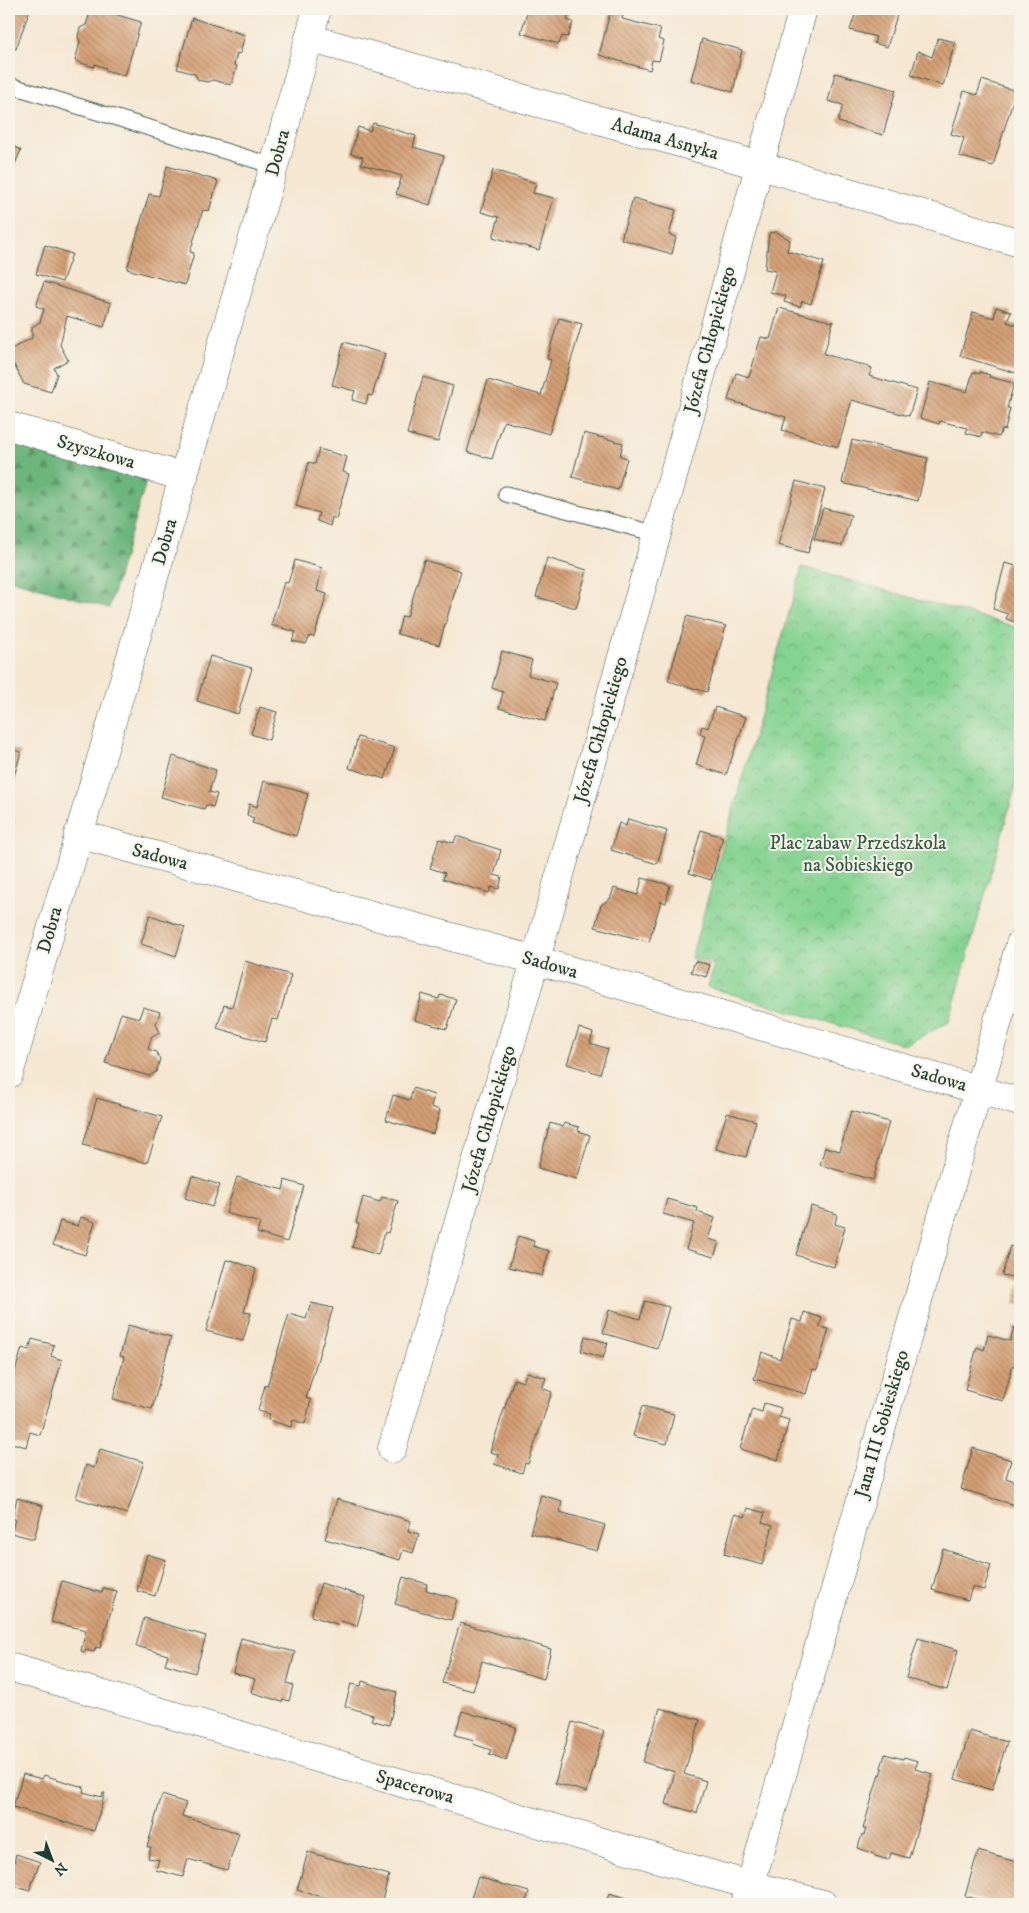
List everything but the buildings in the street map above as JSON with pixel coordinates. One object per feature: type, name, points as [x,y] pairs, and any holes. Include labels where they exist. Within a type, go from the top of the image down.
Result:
[{"type":"street","name":"Dobra","points":[[9,1074],[274,166],[317,9]]},
{"type":"street","name":"Józefa Chłopickiego","points":[[392,1449],[657,534],[758,165],[803,9]]},
{"type":"street","name":"Adama Asnyka","points":[[309,38],[758,165],[1020,243]]},
{"type":"street","name":"Szyszkowa","points":[[9,426],[184,477]]},
{"type":"street","name":"Sadowa","points":[[78,834],[535,960],[1020,1102]]},
{"type":"street","name":"Jana III Sobieskiego","points":[[747,1895],[1020,944]]},
{"type":"street","name":"Spacerowa","points":[[9,1667],[747,1895],[823,1904]]},
{"type":"lane","points":[[9,85],[274,166]]},
{"type":"lane","points":[[506,494],[657,534]]},
{"type":"green space","points":[[9,439],[147,478],[109,608],[9,579]]},
{"type":"green space","name":"Plac zabaw Przedszkola na Sobieskiego","points":[[802,567],[1020,628],[1020,770],[949,1022],[905,1045],[708,987],[714,964],[691,958]]}]
